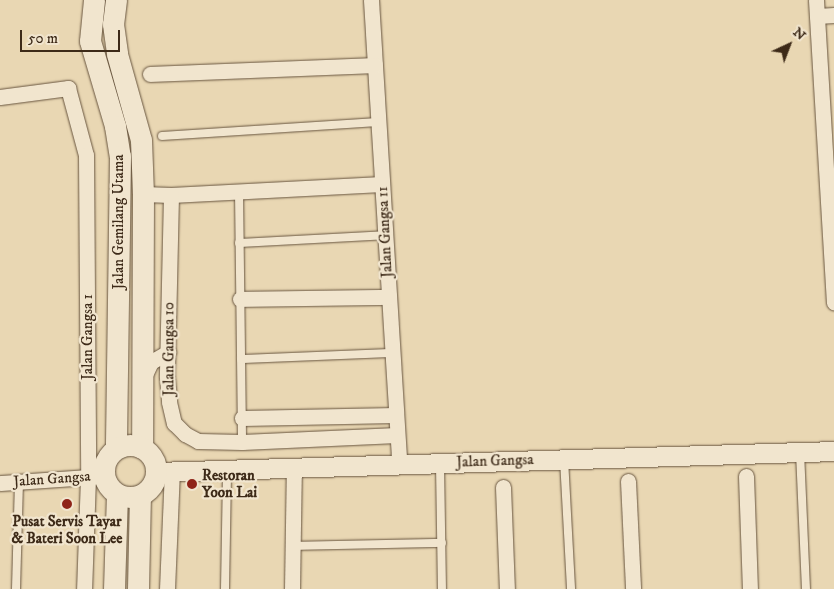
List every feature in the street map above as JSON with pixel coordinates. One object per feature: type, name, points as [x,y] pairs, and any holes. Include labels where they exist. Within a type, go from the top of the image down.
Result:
[{"type":"main road","name":"Jalan Gemilang Utama","points":[[94,0],[90,42],[115,126],[120,156],[116,448]]},
{"type":"main road","name":"Jalan Gemilang Utama","points":[[116,0],[113,24],[117,54],[141,140],[143,194],[142,448]]},
{"type":"main road","points":[[134,445],[142,448],[164,472],[140,496],[124,497],[116,494],[96,476],[105,460],[116,448],[134,445]]},
{"type":"main road","points":[[114,589],[116,494]]},
{"type":"main road","points":[[138,589],[140,496]]},
{"type":"street","name":"Jalan Gangsa 11","points":[[371,0],[399,464]]},
{"type":"street","points":[[816,0],[829,137],[834,302]]},
{"type":"street","points":[[817,16],[834,15]]},
{"type":"street","points":[[150,74],[375,65]]},
{"type":"street","name":"Jalan Gangsa 1","points":[[0,97],[68,88],[86,155],[96,476],[84,589]]},
{"type":"street","points":[[143,194],[171,195],[382,184]]},
{"type":"street","name":"Jalan Gangsa 10","points":[[171,195],[168,352],[169,402],[174,423],[185,434],[198,441],[242,442],[397,435]]},
{"type":"street","points":[[240,299],[389,297]]},
{"type":"street","points":[[142,379],[152,362],[168,352]]},
{"type":"street","points":[[242,418],[396,415]]},
{"type":"street","name":"Jalan Gangsa","points":[[164,472],[834,450]]},
{"type":"street","points":[[292,589],[294,468]]},
{"type":"street","points":[[164,472],[167,589]]},
{"type":"street","name":"Jalan Gangsa","points":[[0,483],[96,476]]},
{"type":"street","points":[[746,476],[750,589]]},
{"type":"street","points":[[628,481],[633,589]]},
{"type":"street","points":[[503,487],[508,589]]},
{"type":"lane","points":[[162,136],[378,122]]},
{"type":"lane","points":[[240,191],[242,442]]},
{"type":"lane","points":[[239,243],[385,235]]},
{"type":"lane","points":[[241,359],[392,353]]},
{"type":"lane","points":[[800,452],[806,589]]},
{"type":"lane","points":[[564,459],[571,589]]},
{"type":"lane","points":[[440,463],[442,589]]},
{"type":"lane","points":[[225,589],[227,470]]},
{"type":"lane","points":[[16,589],[20,482]]},
{"type":"lane","points":[[293,546],[442,543]]},
{"type":"place","name":"Restoran Yoon Lai","points":[[192,484]]},
{"type":"place","name":"Pusat Servis Tayar & Bateri Soon Lee","points":[[67,504]]}]
